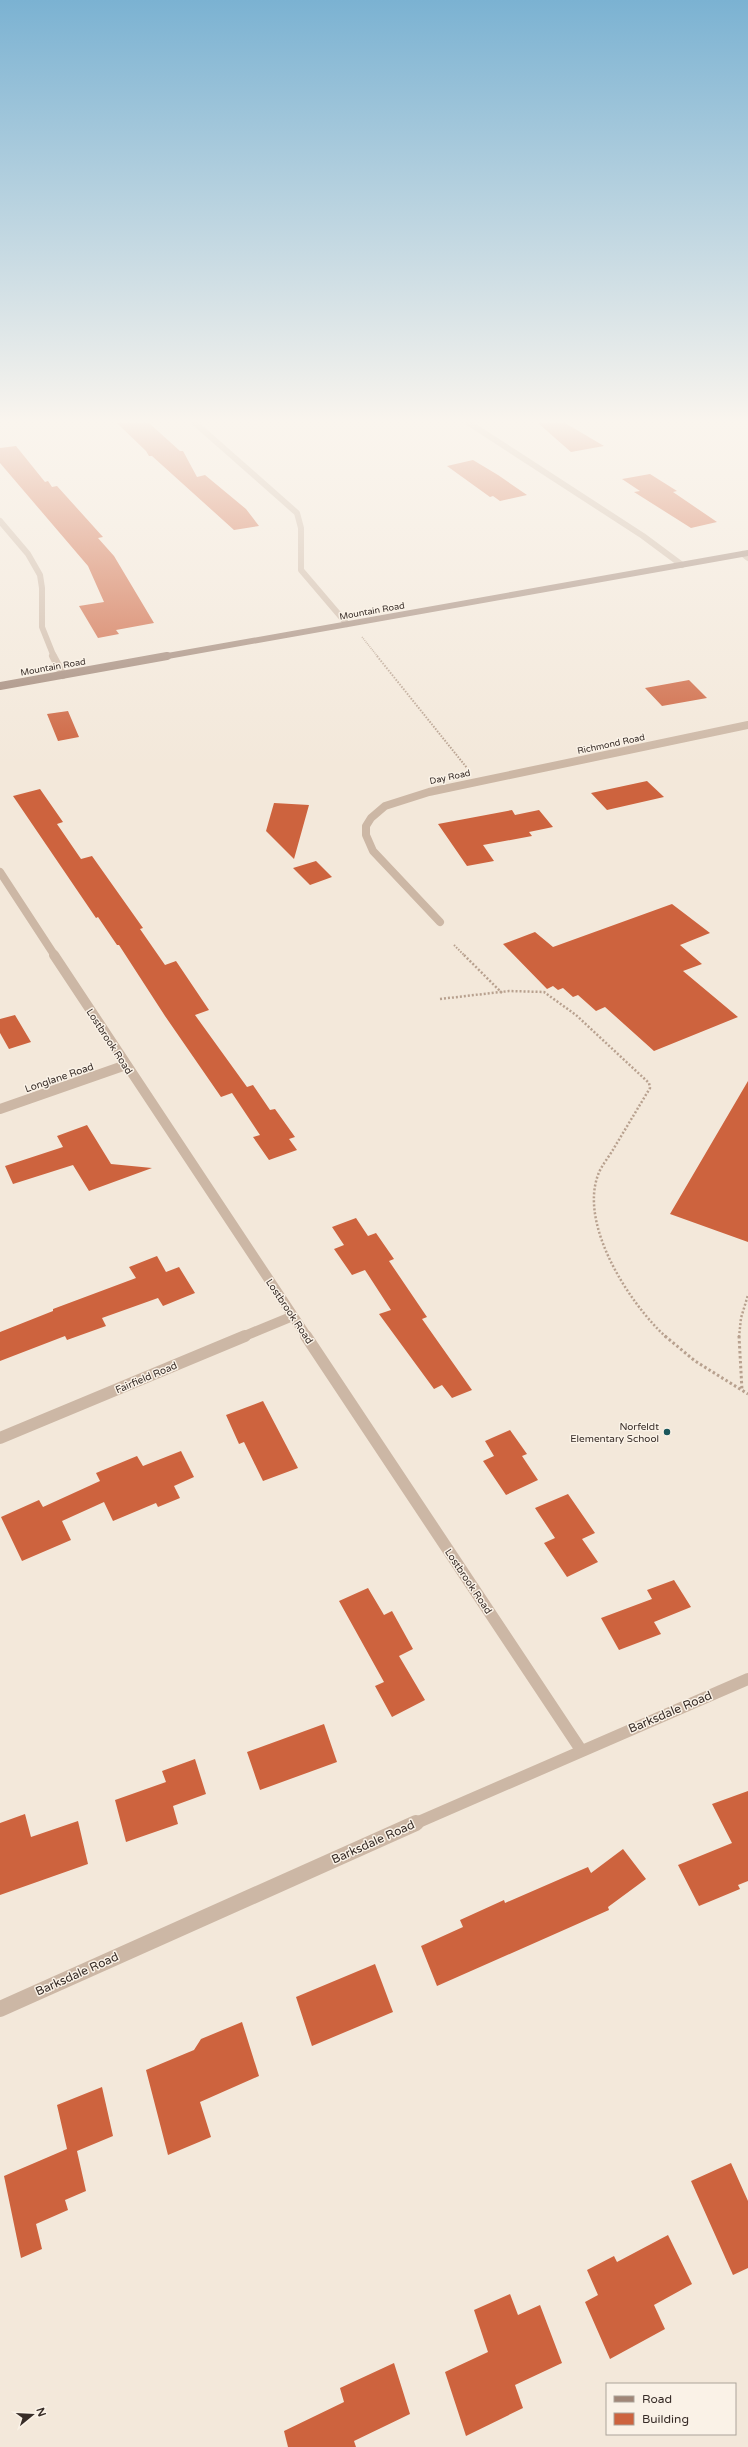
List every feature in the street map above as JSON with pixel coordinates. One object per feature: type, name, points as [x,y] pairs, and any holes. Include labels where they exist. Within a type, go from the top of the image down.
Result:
[{"type":"main road","name":"Mountain Road","points":[[0,686],[682,565],[746,555]]},
{"type":"street","points":[[13,537],[34,563],[41,577],[44,596],[40,612],[42,628],[63,675]]},
{"type":"street","points":[[300,537],[298,558],[301,570],[319,593],[347,624]]},
{"type":"street","points":[[645,537],[682,565]]},
{"type":"street","name":"Richmond Road","points":[[478,781],[748,725]]},
{"type":"street","name":"Day Road","points":[[440,922],[373,850],[368,842],[366,826],[381,808],[401,799],[478,781]]},
{"type":"street","name":"Lostbrook Road","points":[[0,872],[126,1065],[581,1750]]},
{"type":"street","name":"Longlane Road","points":[[0,1109],[126,1065]]},
{"type":"street","name":"Fairfield Road","points":[[0,1438],[293,1316]]},
{"type":"street","name":"Barksdale Road","points":[[0,2009],[581,1750],[748,1679]]},
{"type":"path","name":"Day Road","points":[[361,635],[478,781]]},
{"type":"path","points":[[454,945],[502,993]]},
{"type":"path","points":[[440,999],[537,991],[548,994],[566,1010],[576,1015],[649,1083],[650,1088],[598,1175],[595,1190],[596,1211],[604,1247],[633,1299],[657,1328],[680,1349],[748,1394]]},
{"type":"path","points":[[742,1390],[738,1338],[744,1304],[748,1295]]},
{"type":"building","points":[[63,537],[102,537],[98,538],[114,556],[154,623],[116,630],[119,634],[98,638],[79,606],[104,602],[88,566]]},
{"type":"building","points":[[689,680],[707,698],[662,706],[645,688]]},
{"type":"building","points":[[68,711],[79,737],[58,741],[47,714]]},
{"type":"building","points":[[647,781],[664,797],[607,810],[591,793]]},
{"type":"building","points":[[40,789],[63,822],[57,824],[81,859],[92,856],[143,928],[140,929],[165,965],[176,961],[209,1010],[195,1015],[247,1087],[253,1085],[270,1110],[275,1109],[295,1137],[289,1139],[297,1150],[269,1160],[253,1137],[260,1135],[232,1093],[221,1097],[165,1016],[119,945],[117,945],[98,917],[96,918],[13,796]]},
{"type":"building","points":[[274,803],[309,805],[294,859],[266,831]]},
{"type":"building","points":[[512,810],[515,815],[539,810],[553,827],[529,832],[532,836],[483,845],[494,861],[467,866],[438,824]]},
{"type":"building","points":[[316,861],[332,877],[310,885],[293,868]]},
{"type":"building","points":[[672,904],[710,933],[680,945],[702,964],[683,971],[738,1017],[654,1051],[605,1007],[596,1011],[578,995],[573,997],[563,988],[558,990],[553,986],[547,989],[503,944],[535,932],[553,947]]},
{"type":"building","points":[[15,1015],[31,1042],[9,1049],[0,1033],[0,1019]]},
{"type":"building","points":[[748,1081],[748,1242],[670,1214]]},
{"type":"building","points":[[87,1125],[111,1164],[152,1168],[89,1191],[73,1165],[13,1184],[5,1166],[63,1147],[57,1136]]},
{"type":"building","points":[[356,1218],[368,1236],[376,1233],[394,1259],[389,1261],[427,1317],[422,1319],[472,1390],[452,1398],[442,1385],[434,1389],[379,1314],[391,1310],[365,1270],[352,1275],[334,1249],[344,1245],[332,1227]]},
{"type":"building","points":[[157,1256],[166,1272],[179,1267],[195,1293],[163,1306],[158,1298],[102,1318],[106,1326],[67,1340],[65,1336],[0,1361],[0,1332],[53,1311],[53,1309],[136,1278],[129,1267]]},
{"type":"building","points":[[263,1401],[298,1468],[263,1481],[244,1442],[239,1444],[226,1415]]},
{"type":"building","points":[[510,1430],[527,1454],[522,1456],[538,1480],[506,1495],[483,1461],[494,1456],[485,1441]]},
{"type":"building","points":[[181,1451],[194,1477],[174,1486],[180,1498],[158,1507],[156,1503],[113,1521],[104,1502],[62,1521],[71,1540],[22,1561],[1,1517],[39,1500],[43,1507],[100,1481],[96,1473],[137,1456],[143,1466]]},
{"type":"building","points":[[568,1494],[595,1533],[582,1539],[598,1562],[567,1577],[544,1543],[555,1538],[535,1508]]},
{"type":"building","points":[[674,1580],[691,1607],[654,1622],[661,1634],[619,1650],[601,1618],[652,1599],[647,1590]]},
{"type":"building","points":[[368,1588],[384,1615],[392,1611],[413,1649],[399,1656],[425,1700],[392,1717],[375,1686],[384,1682],[339,1601]]},
{"type":"building","points":[[324,1724],[337,1762],[260,1790],[247,1752]]},
{"type":"building","points":[[195,1759],[206,1794],[173,1806],[178,1824],[126,1842],[115,1800],[166,1782],[162,1771]]},
{"type":"building","points":[[748,1791],[748,1881],[738,1885],[740,1889],[699,1906],[678,1865],[732,1843],[712,1804]]},
{"type":"building","points":[[25,1814],[31,1837],[78,1821],[88,1864],[0,1895],[0,1823]]},
{"type":"building","points":[[623,1849],[646,1879],[608,1907],[609,1910],[437,1986],[421,1946],[463,1927],[460,1920],[504,1900],[505,1903],[588,1867],[591,1873]]},
{"type":"building","points":[[375,1964],[393,2012],[312,2046],[296,1997]]},
{"type":"building","points":[[242,2022],[259,2076],[200,2102],[211,2137],[168,2155],[146,2070],[194,2050],[201,2039]]},
{"type":"building","points":[[102,2087],[113,2136],[77,2151],[86,2191],[65,2200],[68,2210],[36,2224],[42,2249],[21,2258],[4,2176],[67,2149],[57,2105]]},
{"type":"building","points":[[731,2163],[748,2201],[748,2268],[733,2275],[691,2181]]},
{"type":"building","points":[[668,2235],[692,2284],[654,2305],[665,2329],[610,2359],[585,2302],[598,2295],[587,2270],[614,2256],[617,2262]]},
{"type":"building","points":[[510,2294],[518,2315],[540,2305],[562,2363],[515,2385],[523,2408],[466,2436],[445,2372],[488,2352],[474,2310]]},
{"type":"building","points":[[394,2363],[410,2414],[354,2441],[356,2447],[288,2447],[284,2431],[344,2402],[340,2388]]},
{"type":"place","name":"Norfeldt Elementary School","points":[[667,1432]]}]
